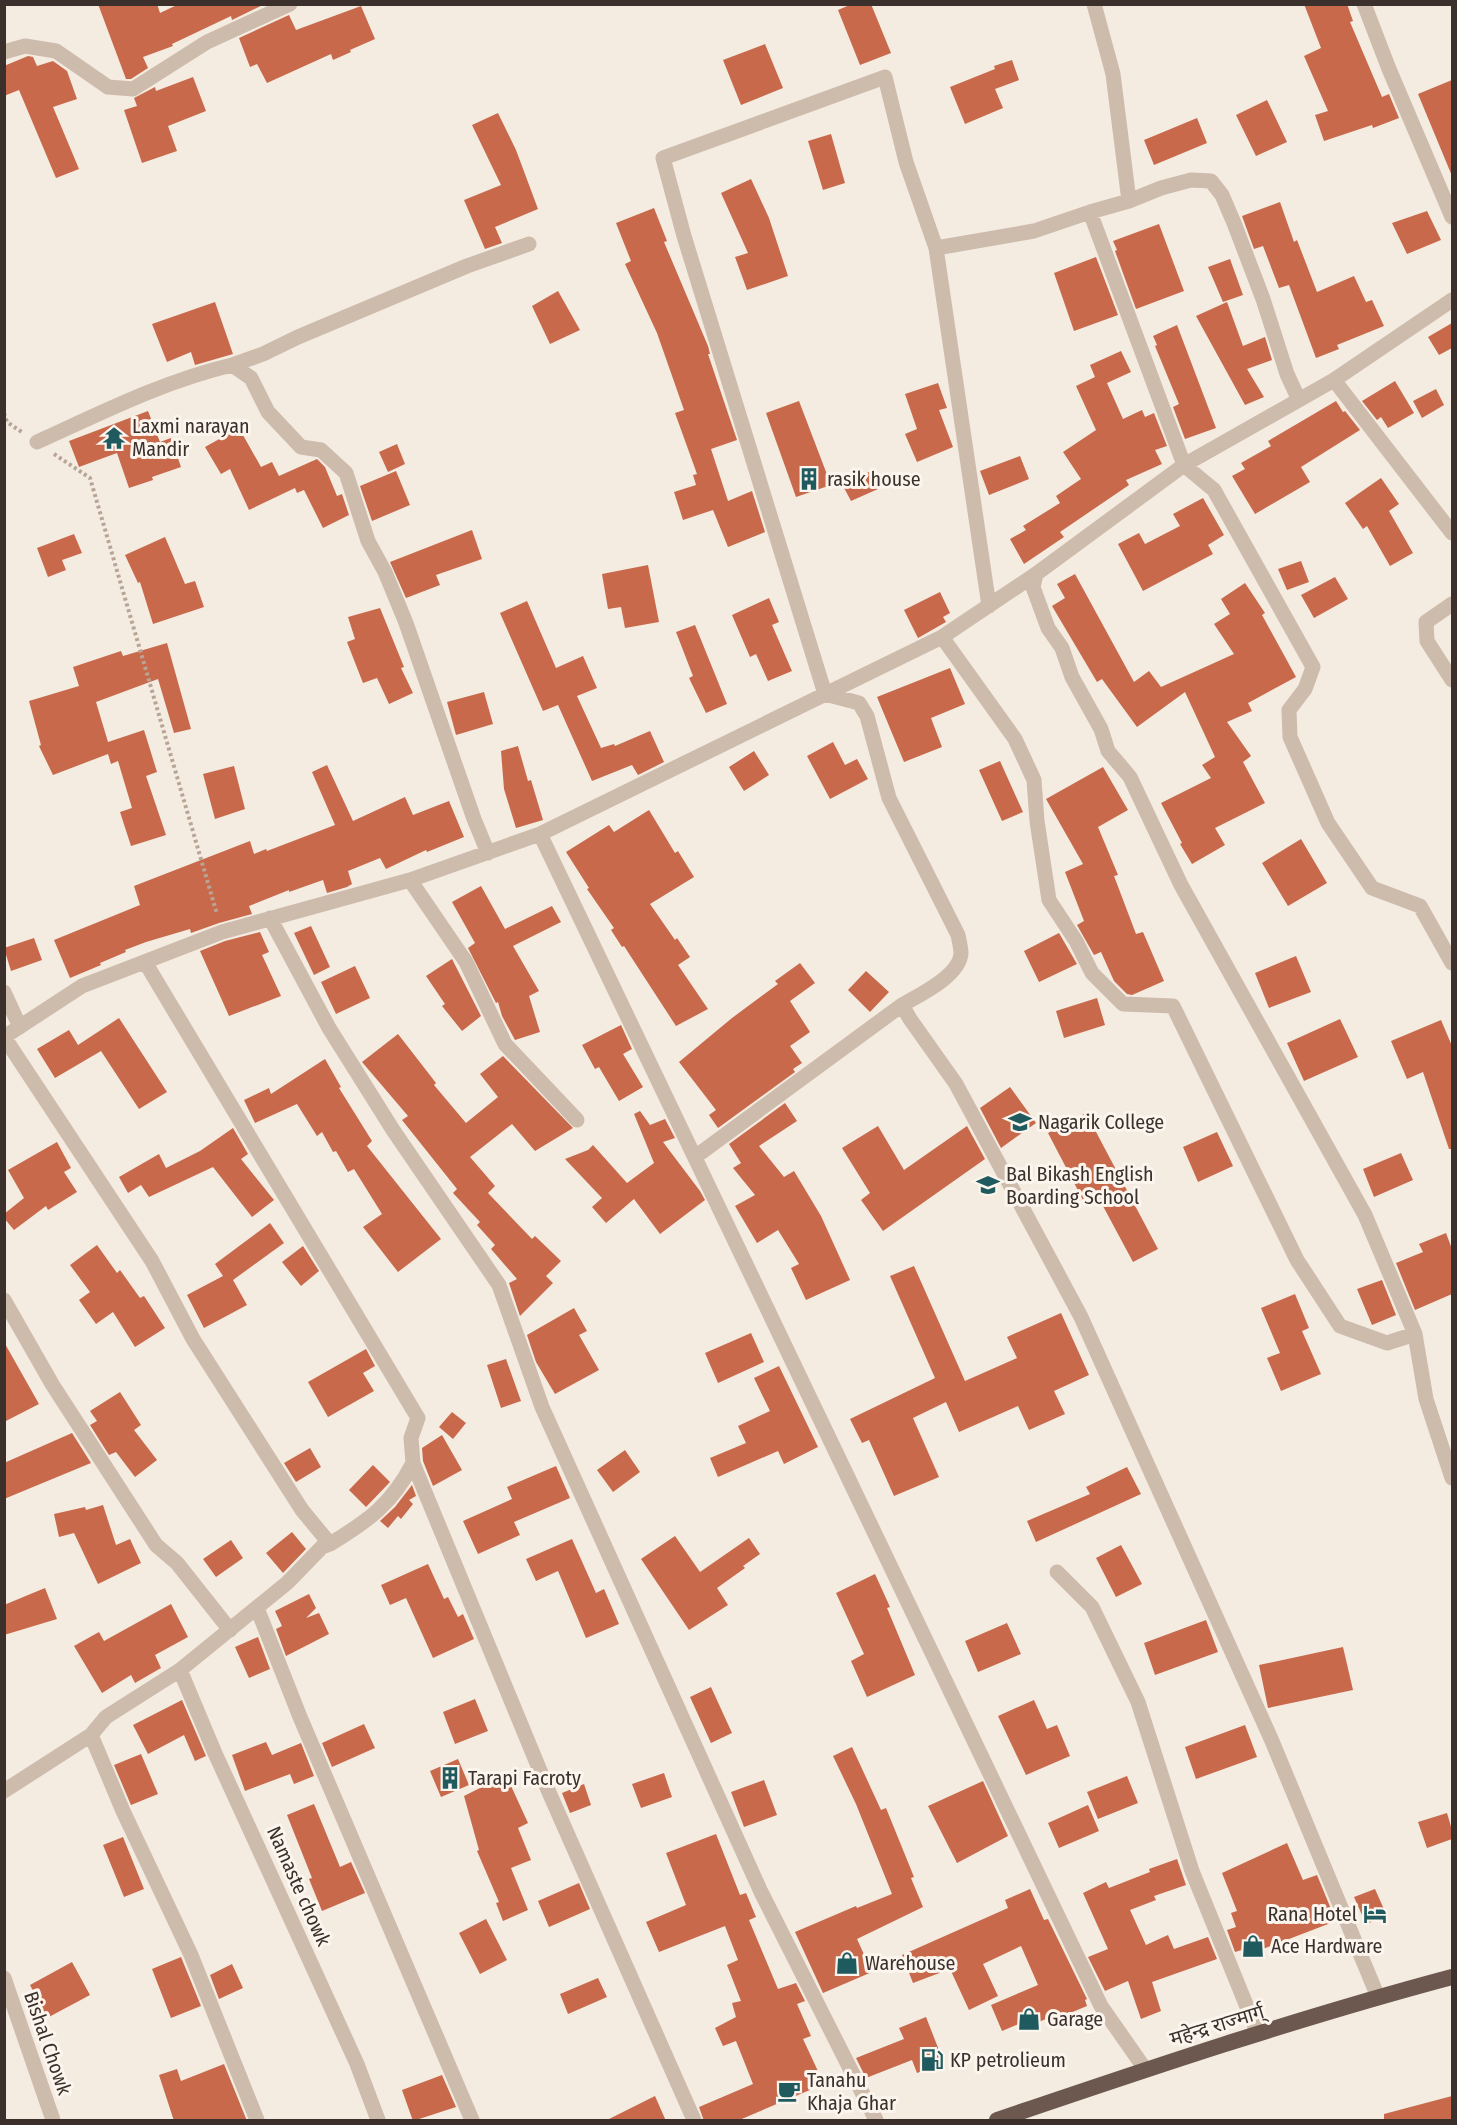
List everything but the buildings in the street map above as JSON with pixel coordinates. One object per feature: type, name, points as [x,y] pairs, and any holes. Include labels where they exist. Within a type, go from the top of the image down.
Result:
[{"type":"highway","name":"महेन्द्र राज्मार्ग्","points":[[997,2121],[1145,2069],[1378,1997],[1452,1977]]},
{"type":"street","points":[[4,52],[25,46],[56,51],[108,87],[133,89],[207,42],[290,4]]},
{"type":"street","points":[[1094,4],[1113,74],[1129,201]]},
{"type":"street","points":[[1364,4],[1452,218]]},
{"type":"street","points":[[825,694],[684,236],[663,158],[885,77],[906,162],[936,248],[989,606]]},
{"type":"street","points":[[936,248],[1035,231],[1129,201],[1161,188],[1191,180],[1211,181],[1222,195],[1234,224],[1263,299],[1287,374],[1299,400]]},
{"type":"street","points":[[1090,212],[1184,465],[1214,490],[1313,667],[1305,689],[1288,710],[1290,738],[1328,823],[1372,888],[1420,906],[1452,963]]},
{"type":"street","points":[[37,442],[194,374],[263,354],[467,266],[529,244]]},
{"type":"street","points":[[330,1544],[302,1510],[193,1339],[152,1261],[4,1037],[82,986],[222,932],[410,880],[540,834],[942,637],[1036,574],[1184,465],[1334,380],[1452,300]]},
{"type":"street","points":[[232,364],[251,378],[268,412],[301,447],[321,450],[346,473],[368,541],[385,572],[406,623],[488,853]]},
{"type":"street","points":[[1334,380],[1452,533]]},
{"type":"street","points":[[1036,574],[1033,587],[1048,628],[1062,648],[1072,677],[1101,729],[1108,751],[1130,777],[1181,885],[1365,1215],[1415,1334],[1426,1399],[1452,1478]]},
{"type":"street","points":[[1452,604],[1426,622],[1426,641],[1452,680]]},
{"type":"street","points":[[942,637],[1015,739],[1034,780],[1037,821],[1049,900],[1076,941],[1092,973],[1123,1004],[1173,1006],[1298,1260],[1340,1326],[1387,1343],[1415,1334]]},
{"type":"street","points":[[695,1157],[903,1005],[936,986],[957,966],[961,954],[958,935],[889,798],[867,716],[859,704],[825,694]]},
{"type":"street","points":[[540,834],[1101,2006],[1145,2069]]},
{"type":"street","points":[[410,880],[466,962],[505,1044],[577,1120]]},
{"type":"street","points":[[270,918],[329,1028],[381,1112],[499,1285],[542,1407],[762,1892],[876,2121]]},
{"type":"street","points":[[145,962],[418,1418],[411,1438],[413,1463],[548,1790],[694,2121]]},
{"type":"street","points":[[4,992],[20,1027]]},
{"type":"street","points":[[903,1005],[910,1019],[956,1084],[1081,1317],[1272,1742],[1378,1997]]},
{"type":"street","points":[[4,1300],[52,1384],[156,1545],[177,1563],[230,1630]]},
{"type":"street","points":[[4,1791],[91,1735],[106,1717],[180,1670],[287,1583],[322,1547],[361,1525],[386,1505],[413,1463]]},
{"type":"street","points":[[1057,1572],[1092,1607],[1138,1702],[1192,1871],[1258,2034]]},
{"type":"street","points":[[257,1608],[300,1717],[472,2121]]},
{"type":"street","name":"Namaste chowk","points":[[180,1670],[357,2064],[378,2121]]},
{"type":"street","points":[[91,1735],[123,1812],[191,1956],[257,2121]]},
{"type":"street","name":"Bishal Chowk","points":[[4,1978],[53,2121]]},
{"type":"path","points":[[4,413],[7,422],[90,478],[222,932]]},
{"type":"place","name":"Laxmi narayan Mandir","points":[[114,438]]},
{"type":"place","name":"rasik house","points":[[809,479]]},
{"type":"place","name":"Nagarik College","points":[[1020,1122]]},
{"type":"place","name":"Bal Bikash English Boarding School","points":[[988,1185]]},
{"type":"place","name":"Tarapi Facroty","points":[[450,1778]]},
{"type":"place","name":"Rana Hotel","points":[[1375,1914]]},
{"type":"place","name":"Ace Hardware","points":[[1253,1946]]},
{"type":"place","name":"Warehouse","points":[[847,1963]]},
{"type":"place","name":"Garage","points":[[1029,2019]]},
{"type":"place","name":"KP petrolieum","points":[[932,2060]]},
{"type":"place","name":"Tanahu Khaja Ghar","points":[[789,2091]]}]
